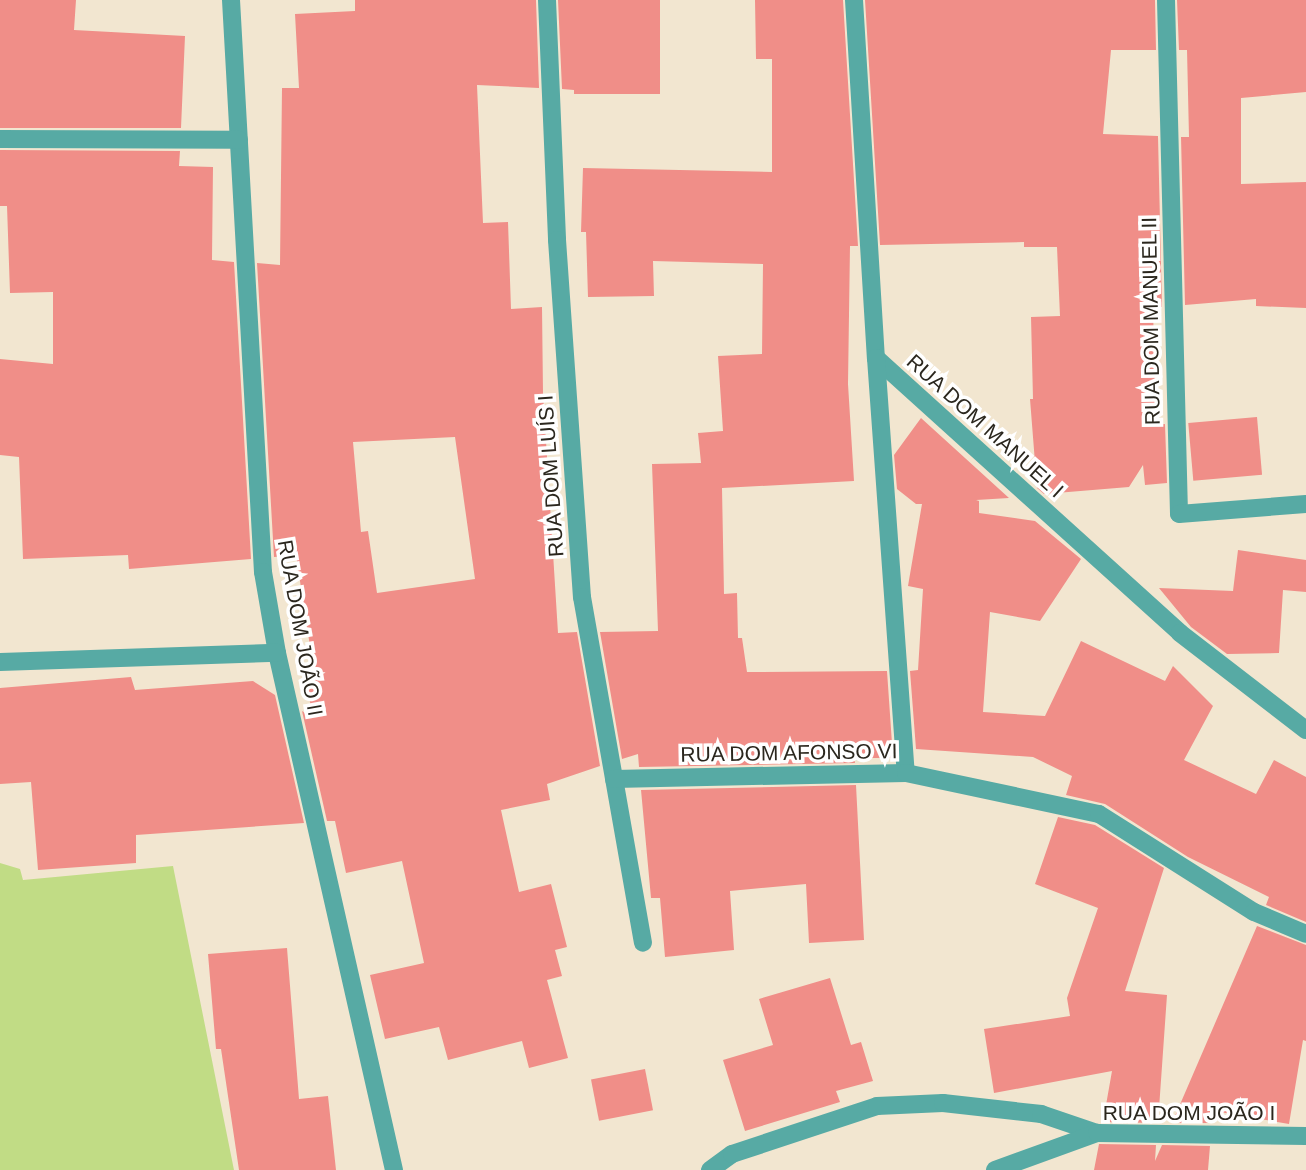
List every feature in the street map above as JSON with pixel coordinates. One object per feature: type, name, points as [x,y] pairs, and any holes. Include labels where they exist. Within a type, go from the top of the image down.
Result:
[{"type":"street","name":"RUA DOM JOÃO II","points":[[231,0],[263,572],[277,653],[394,1170]]},
{"type":"street","name":"RUA DOM LUÍS I","points":[[547,0],[557,240],[582,597],[643,943]]},
{"type":"street","name":"RUA DOM MANUEL I","points":[[854,0],[876,358],[1180,633],[1306,730]]},
{"type":"street","name":"RUA DOM MANUEL II","points":[[1166,0],[1179,514],[1306,504]]},
{"type":"street","points":[[0,139],[239,140]]},
{"type":"street","points":[[876,358],[906,773]]},
{"type":"street","points":[[0,662],[277,653]]},
{"type":"street","name":"RUA DOM AFONSO VI","points":[[614,779],[906,773],[1099,814],[1254,912],[1306,934]]},
{"type":"street","points":[[710,1170],[733,1154],[877,1106],[943,1103],[1041,1114],[1097,1133]]},
{"type":"street","name":"RUA DOM JOÃO I","points":[[995,1170],[1097,1133],[1306,1136]]},
{"type":"green space","points":[[0,863],[20,869],[23,880],[173,866],[234,1170],[0,1170]]},
{"type":"building","points":[[0,0],[76,0],[74,30],[185,36],[181,128],[0,128]]},
{"type":"building","points":[[355,0],[536,0],[539,88],[477,85],[483,223],[508,222],[511,309],[542,307],[543,393],[558,633],[577,632],[600,766],[547,784],[550,800],[501,810],[519,892],[551,884],[567,947],[555,950],[562,976],[547,980],[568,1058],[529,1068],[522,1041],[448,1060],[439,1027],[385,1039],[370,975],[424,963],[402,861],[346,873],[335,821],[327,821],[302,711],[313,718],[304,670],[313,666],[296,555],[274,557],[257,263],[280,265],[282,88],[299,88],[295,14],[355,11]],"holes":[[[455,437],[475,579],[377,593],[368,531],[361,532],[353,442]]]},
{"type":"building","points":[[558,0],[660,0],[660,94],[574,94],[574,90],[562,89]]},
{"type":"building","points":[[755,0],[843,0],[858,246],[850,246],[848,384],[854,481],[722,488],[724,594],[737,593],[738,638],[742,638],[747,672],[887,671],[893,758],[854,758],[855,763],[639,767],[638,754],[622,759],[600,632],[658,631],[652,464],[701,463],[698,433],[723,431],[718,356],[762,354],[763,264],[653,261],[654,296],[588,297],[586,232],[581,232],[583,168],[772,172],[772,59],[756,59]]},
{"type":"building","points":[[865,0],[1155,0],[1156,50],[1111,50],[1103,134],[1158,136],[1162,307],[1153,308],[1156,425],[1165,424],[1167,483],[1145,485],[1143,465],[1129,487],[1044,494],[1037,488],[1030,399],[1033,399],[1031,317],[1060,316],[1057,247],[1024,247],[1024,242],[880,245]]},
{"type":"building","points":[[1177,0],[1306,0],[1306,92],[1241,98],[1241,184],[1306,182],[1306,308],[1256,306],[1256,299],[1185,305],[1181,137],[1189,137],[1187,50],[1179,50]]},
{"type":"building","points":[[0,150],[180,151],[179,166],[213,167],[212,260],[234,262],[251,559],[129,569],[128,555],[23,559],[19,457],[0,455],[0,359],[53,364],[53,292],[10,293],[7,206],[0,206]]},
{"type":"building","points":[[1257,417],[1262,475],[1193,481],[1188,423]]},
{"type":"building","points":[[921,418],[1009,498],[976,500],[979,501],[979,513],[1035,521],[1081,559],[1040,621],[990,612],[983,712],[1045,716],[1081,641],[1165,681],[1173,666],[1213,706],[1184,760],[1256,794],[1274,760],[1306,777],[1306,922],[1266,905],[1269,897],[1188,857],[1105,804],[1066,795],[1072,776],[1033,757],[916,749],[910,671],[918,670],[923,589],[908,586],[922,504],[916,504],[897,489],[894,455]]},
{"type":"building","points":[[1238,550],[1306,560],[1306,592],[1283,590],[1279,653],[1227,654],[1191,627],[1159,588],[1233,591]]},
{"type":"building","points":[[131,677],[135,690],[253,681],[275,695],[304,823],[136,835],[136,863],[38,870],[31,782],[0,784],[0,688]]},
{"type":"building","points":[[856,785],[864,940],[809,943],[806,884],[730,891],[734,950],[665,957],[660,898],[651,898],[641,790]]},
{"type":"building","points":[[1058,817],[1095,825],[1164,868],[1125,991],[1167,995],[1158,1123],[1103,1122],[1112,1071],[994,1093],[984,1029],[1070,1016],[1067,998],[1098,908],[1035,884]]},
{"type":"building","points":[[1257,926],[1306,945],[1306,1041],[1303,1040],[1289,1124],[1214,1111],[1213,1123],[1172,1123]]},
{"type":"building","points":[[287,948],[299,1099],[328,1096],[336,1170],[239,1170],[221,1049],[216,1049],[208,954]]},
{"type":"building","points":[[830,978],[851,1045],[861,1042],[873,1081],[836,1091],[840,1102],[745,1131],[723,1060],[773,1045],[759,999]]},
{"type":"building","points":[[645,1069],[653,1110],[599,1121],[591,1079]]},
{"type":"building","points":[[1099,1144],[1156,1145],[1155,1161],[1162,1145],[1210,1146],[1208,1170],[1094,1170]]}]
